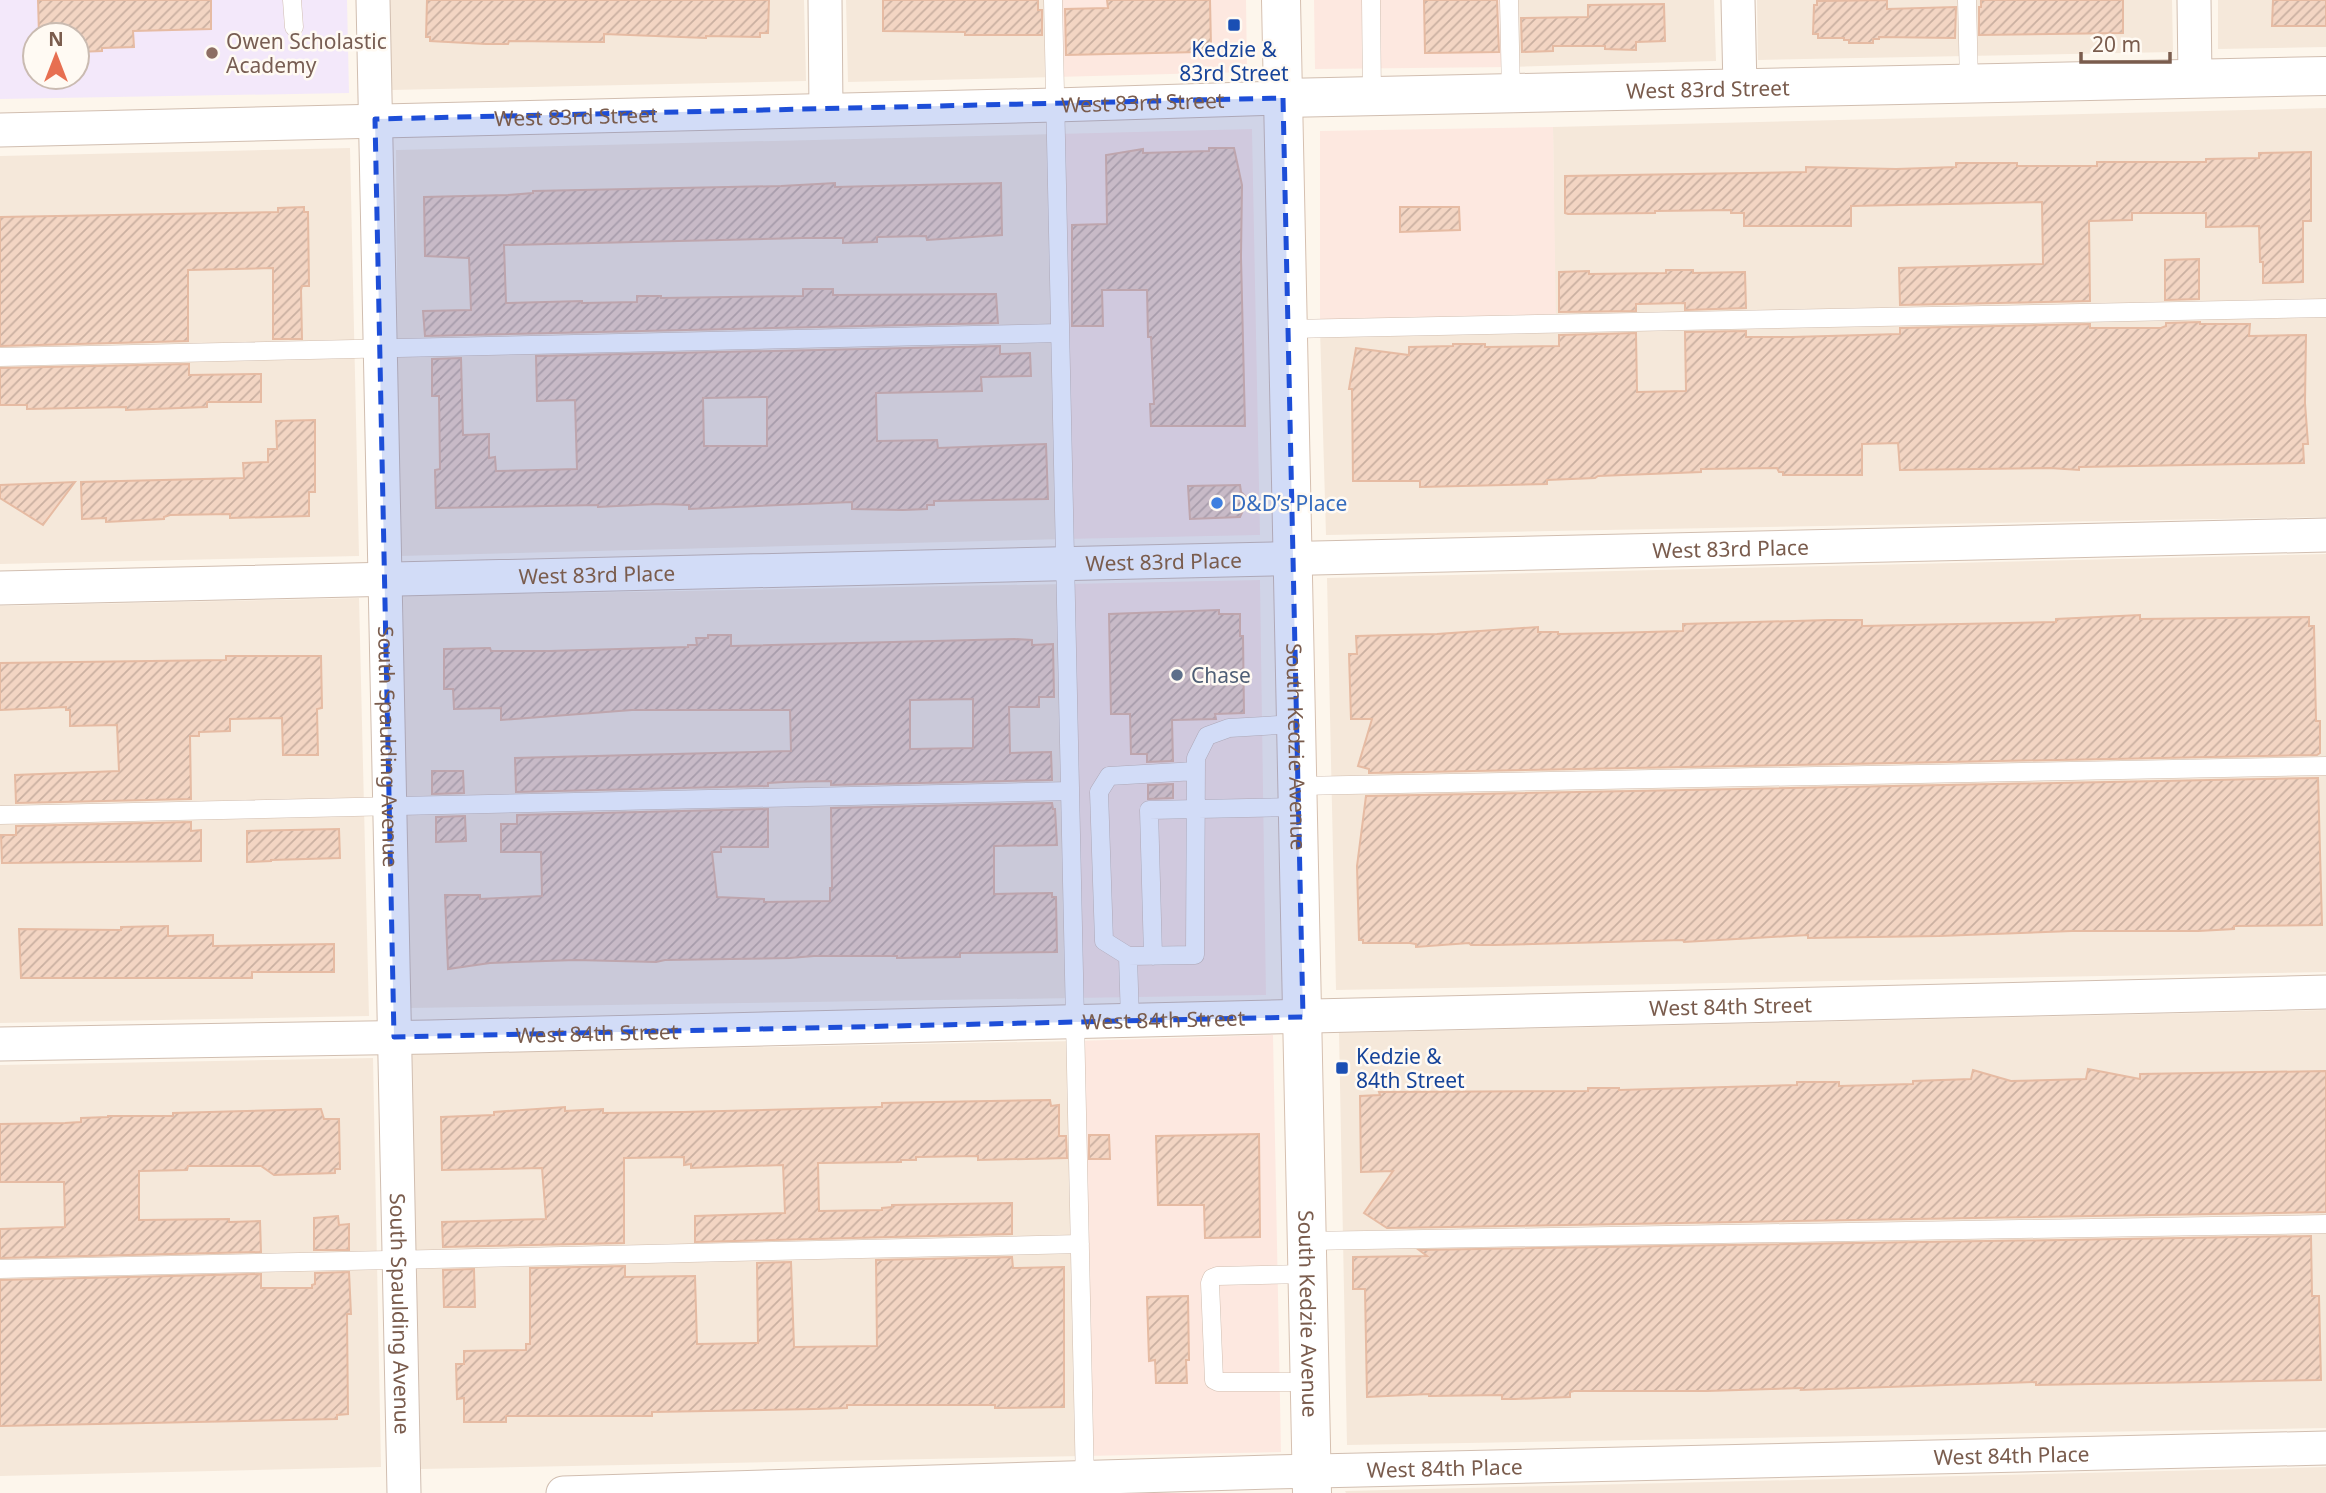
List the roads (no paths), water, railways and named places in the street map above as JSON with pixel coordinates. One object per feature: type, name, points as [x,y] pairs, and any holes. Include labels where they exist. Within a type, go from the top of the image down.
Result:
[{"type":"main road","name":"South Kedzie Avenue","points":[[1281,0],[1312,1482]]},
{"type":"main road","name":"West 83rd Street","points":[[1283,98],[2326,76]]},
{"type":"street","name":"South Spaulding Avenue","points":[[373,0],[404,1493]]},
{"type":"street","points":[[825,0],[826,110]]},
{"type":"street","points":[[1738,0],[1740,88]]},
{"type":"street","points":[[2194,0],[2195,78]]},
{"type":"street","name":"West 83rd Street","points":[[0,130],[1055,106],[1283,98]]},
{"type":"street","name":"West 83rd Place","points":[[0,588],[2326,535]]},
{"type":"street","name":"West 84th Street","points":[[0,1044],[1130,1021],[2326,992]]},
{"type":"street","name":"West 84th Place","points":[[563,1493],[1312,1482],[2326,1448]]},
{"type":"lane","points":[[292,0],[294,27]]},
{"type":"lane","points":[[1053,0],[1085,1485]]},
{"type":"lane","points":[[1371,0],[1372,96]]},
{"type":"lane","points":[[1509,0],[1511,93]]},
{"type":"lane","points":[[1967,0],[1969,83]]},
{"type":"lane","points":[[1289,329],[2326,308]]},
{"type":"lane","points":[[0,357],[1060,333]]},
{"type":"lane","points":[[1196,771],[1109,776],[1098,792],[1104,941],[1128,956],[1195,956],[1196,809],[1196,771],[1196,758],[1207,736],[1229,728],[1297,724]]},
{"type":"lane","points":[[1153,956],[1149,810],[1196,809],[1298,796],[2326,766]]},
{"type":"lane","points":[[0,815],[1070,791]]},
{"type":"lane","points":[[1128,956],[1130,1021]]},
{"type":"lane","points":[[1310,1382],[1214,1380],[1212,1278],[1307,1258],[2326,1224]]},
{"type":"lane","points":[[0,1269],[1080,1244]]},
{"type":"place","name":"Kedzie & 83rd Street","points":[[1234,25]]},
{"type":"place","name":"Owen Scholastic Academy","points":[[212,53]]},
{"type":"place","name":"D&D’s Place","points":[[1217,503]]},
{"type":"place","name":"Chase","points":[[1177,675]]},
{"type":"place","name":"Kedzie & 84th Street","points":[[1342,1068]]}]
